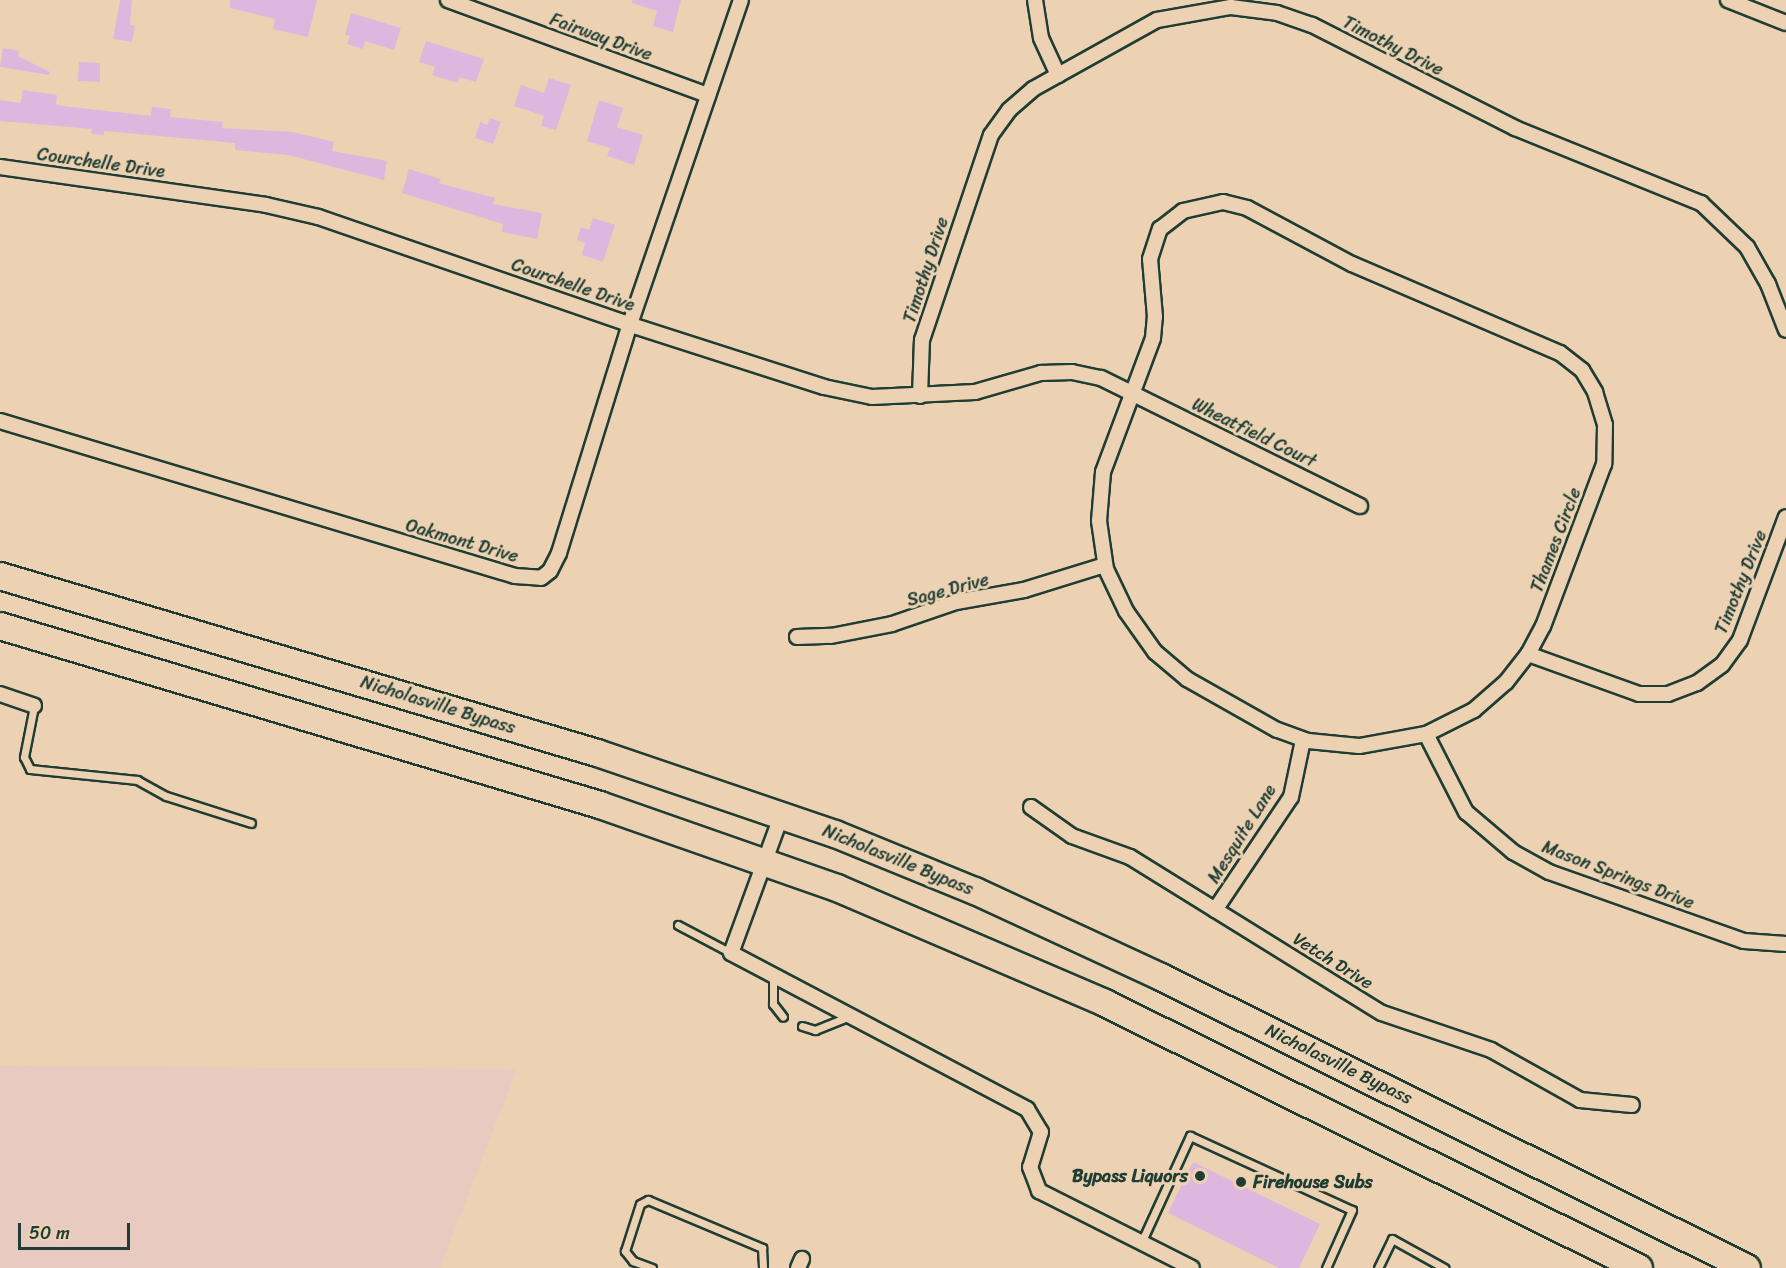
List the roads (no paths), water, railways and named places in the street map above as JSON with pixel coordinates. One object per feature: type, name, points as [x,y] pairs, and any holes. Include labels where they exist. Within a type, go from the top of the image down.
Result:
[{"type":"highway","name":"Nicholasville Bypass","points":[[0,576],[559,742],[782,814],[938,876],[1068,933],[1747,1268]]},
{"type":"highway","points":[[0,626],[542,787],[766,861],[1062,983],[1639,1268]]},
{"type":"street","name":"Fairway Drive","points":[[448,0],[708,95]]},
{"type":"street","name":"Oakmont Drive","points":[[0,421],[534,579],[550,571],[559,553],[630,324],[741,0]]},
{"type":"street","points":[[1035,0],[1041,38],[1058,75]]},
{"type":"street","points":[[1728,0],[1786,23]]},
{"type":"street","name":"Timothy Drive","points":[[920,396],[922,340],[991,135],[1009,110],[1058,75],[1156,20],[1231,7],[1277,13],[1312,25],[1515,128],[1701,203],[1747,247],[1783,310],[1786,330]]},
{"type":"street","name":"Courchelle Drive","points":[[0,167],[266,205],[318,217],[630,324],[824,387],[872,397],[975,392],[1041,373],[1072,372],[1101,378],[1131,393]]},
{"type":"street","name":"Thames Circle","points":[[1223,202],[1247,208],[1352,264],[1560,353],[1582,370],[1595,392],[1605,425],[1604,464],[1528,654],[1474,710],[1426,734],[1359,746],[1304,740],[1277,730],[1187,679],[1155,652],[1126,611],[1105,565],[1099,521],[1102,472],[1131,393],[1153,338],[1155,317],[1150,258],[1160,229],[1183,211],[1201,204],[1223,202]]},
{"type":"street","name":"Wheatfield Court","points":[[1131,393],[1360,506]]},
{"type":"street","name":"Timothy Drive","points":[[1528,654],[1639,694],[1668,694],[1697,683],[1722,665],[1740,640],[1786,517]]},
{"type":"street","name":"Sage Drive","points":[[797,637],[831,636],[892,624],[956,602],[1024,590],[1105,565]]},
{"type":"street","points":[[0,694],[34,706]]},
{"type":"street","name":"Mason Springs Drive","points":[[1426,734],[1466,812],[1513,852],[1549,872],[1744,941],[1786,944]]},
{"type":"street","name":"Mesquite Lane","points":[[1215,910],[1290,797],[1304,740]]},
{"type":"street","name":"Vetch Drive","points":[[1031,807],[1072,836],[1130,857],[1382,1013],[1491,1050],[1580,1100],[1632,1105]]},
{"type":"street","points":[[782,814],[731,953],[1026,1109],[1041,1132],[1030,1167],[1039,1191],[1191,1268]]},
{"type":"lane","points":[[34,706],[24,757],[30,769],[137,780],[166,796],[251,823]]},
{"type":"lane","points":[[678,925],[731,953]]},
{"type":"lane","points":[[773,975],[773,1004],[783,1017]]},
{"type":"lane","points":[[802,1026],[815,1030],[849,1016]]},
{"type":"lane","points":[[1141,1243],[1190,1136],[1352,1210],[1326,1268]]},
{"type":"lane","points":[[652,1268],[633,1261],[626,1251],[640,1204],[648,1200],[762,1248],[763,1268]]},
{"type":"lane","points":[[1378,1268],[1392,1239],[1433,1265],[1444,1268]]},
{"type":"place","name":"Bypass Liquors","points":[[1200,1176]]},
{"type":"place","name":"Firehouse Subs","points":[[1241,1182]]}]
